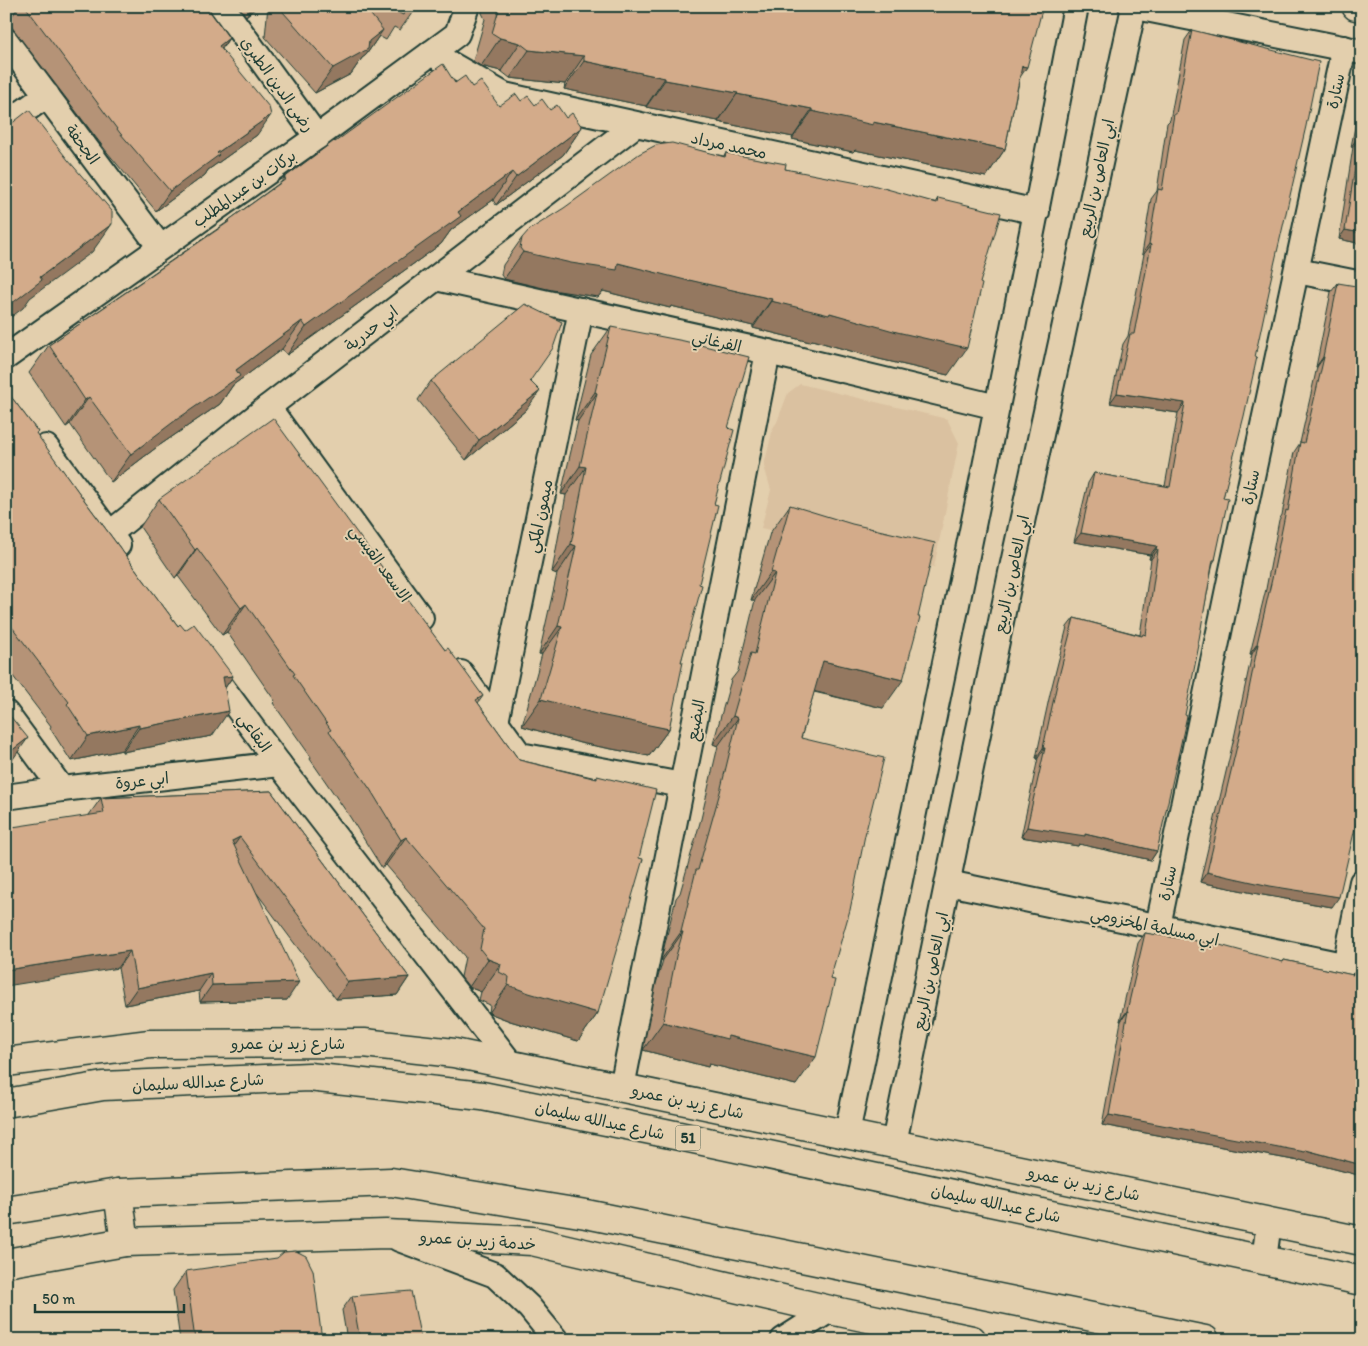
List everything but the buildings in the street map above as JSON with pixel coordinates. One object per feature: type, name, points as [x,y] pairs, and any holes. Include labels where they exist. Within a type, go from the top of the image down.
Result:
[{"type":"main road","points":[[1356,6],[1362,7]]},
{"type":"main road","name":"شارع زيد بن عمرو","points":[[6,1062],[150,1044],[364,1043],[454,1052],[1362,1241]]},
{"type":"main road","points":[[97,1050],[104,1086]]},
{"type":"main road","name":"شارع عبدالله سليمان","points":[[6,1103],[104,1086],[309,1077],[482,1096],[1362,1281]]},
{"type":"main road","points":[[6,1211],[118,1193],[390,1182],[586,1214],[1205,1340]]},
{"type":"main road","points":[[118,1193],[124,1242]]},
{"type":"main road","name":"خدمة زيد بن عمرو","points":[[6,1263],[124,1242],[386,1234],[532,1242],[830,1310],[972,1340]]},
{"type":"street","name":"رضى الدين الطبري","points":[[222,6],[317,137]]},
{"type":"street","name":"بركات بن عبدالمطلب","points":[[6,357],[317,137],[457,34],[467,6]]},
{"type":"street","points":[[846,1133],[902,874],[1076,6]]},
{"type":"street","points":[[1132,6],[1353,50]]},
{"type":"street","name":"ابي العاص بن الربيع","points":[[894,1143],[1014,559],[1132,6]]},
{"type":"street","name":"الجحفة","points":[[6,41],[160,247]]},
{"type":"street","name":"ستارة","points":[[1158,926],[1226,594],[1297,271],[1353,50]]},
{"type":"street","name":"محمد مرداد","points":[[430,53],[504,94],[635,125],[1036,212]]},
{"type":"street","points":[[6,124],[47,95]]},
{"type":"street","name":"ابي حدرية","points":[[109,534],[268,407],[635,125]]},
{"type":"street","points":[[1297,271],[1362,284]]},
{"type":"street","name":"الفرغاني","points":[[436,278],[768,352],[997,407]]},
{"type":"street","name":"ميمون المكي","points":[[496,722],[581,310]]},
{"type":"street","name":"البضيع","points":[[622,1087],[768,352]]},
{"type":"street","name":"الاسعد القيسي","points":[[268,407],[432,633]]},
{"type":"street","points":[[35,433],[133,566]]},
{"type":"street","name":"البقاعي","points":[[197,653],[279,764],[511,1064]]},
{"type":"street","points":[[450,657],[520,755],[682,785]]},
{"type":"street","points":[[6,713],[62,789]]},
{"type":"street","name":"ابي عروة","points":[[6,797],[279,764]]},
{"type":"street","name":"ابي مسلمة المخزومي","points":[[948,882],[1353,967]]},
{"type":"street","points":[[1353,967],[1362,882]]},
{"type":"street","points":[[1264,1260],[1269,1222]]},
{"type":"street","points":[[386,1234],[496,1275],[528,1307],[556,1340]]},
{"type":"street","points":[[783,1340],[830,1310]]},
{"type":"shaded area","points":[[800,384],[947,419],[959,443],[934,567],[761,528],[771,490],[764,466],[773,428],[788,393]]}]
